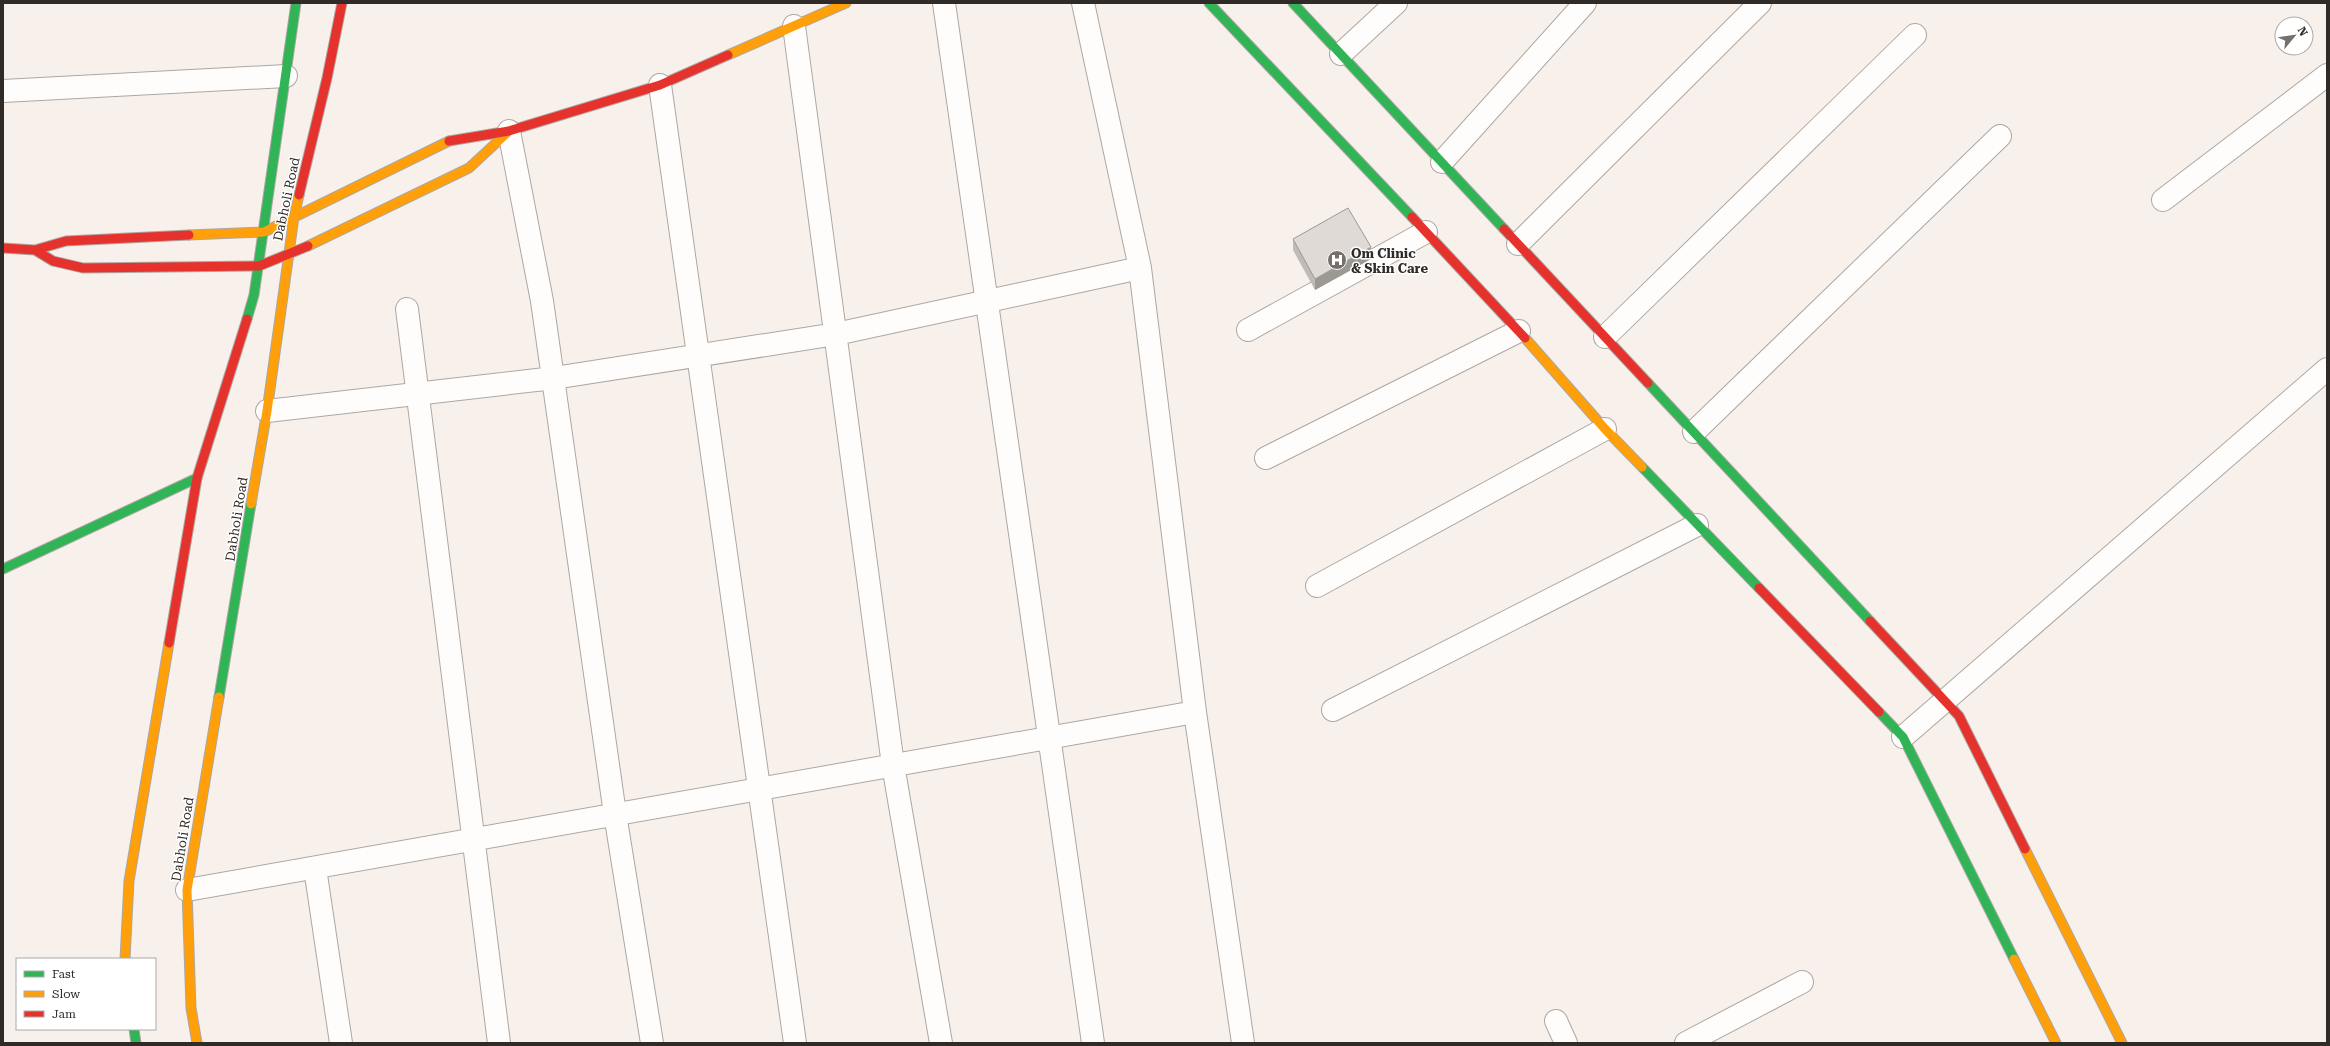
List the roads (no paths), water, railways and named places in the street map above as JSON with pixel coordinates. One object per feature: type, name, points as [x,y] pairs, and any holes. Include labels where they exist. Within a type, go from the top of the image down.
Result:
[{"type":"street","name":"Dabholi Road","points":[[125,958],[129,882],[197,478],[254,295],[296,3]]},
{"type":"street","name":"Dabholi Road","points":[[197,1043],[191,1008],[187,890],[267,411],[294,217],[327,78],[342,3]]},
{"type":"street","points":[[3,248],[35,250],[66,241],[264,232],[452,140],[509,131],[660,85],[846,3]]},
{"type":"street","points":[[944,3],[1093,1043]]},
{"type":"street","points":[[1083,3],[1140,268],[1195,712],[1243,1043]]},
{"type":"street","points":[[1209,3],[1519,331],[1605,429],[1903,737],[2056,1043]]},
{"type":"street","points":[[1293,3],[1959,716],[2122,1043]]},
{"type":"street","points":[[1341,54],[1396,3]]},
{"type":"street","points":[[1442,162],[1585,3]]},
{"type":"street","points":[[1518,244],[1760,3]]},
{"type":"street","points":[[794,26],[893,765],[941,1043]]},
{"type":"street","points":[[1605,337],[1915,35]]},
{"type":"street","points":[[2163,200],[2327,75]]},
{"type":"street","points":[[3,91],[286,76]]},
{"type":"street","points":[[660,85],[795,1043]]},
{"type":"street","points":[[35,250],[53,261],[82,268],[259,266],[288,256],[469,168],[509,131]]},
{"type":"street","points":[[509,131],[542,301],[615,814],[652,1043]]},
{"type":"street","points":[[1694,432],[2000,136]]},
{"type":"street","points":[[1248,330],[1426,232]]},
{"type":"street","points":[[267,411],[554,378],[836,334],[1140,268]]},
{"type":"street","points":[[407,308],[416,394],[499,1043]]},
{"type":"street","points":[[1266,458],[1519,331]]},
{"type":"street","points":[[1903,737],[2327,369]]},
{"type":"street","points":[[1317,586],[1605,429]]},
{"type":"street","points":[[3,569],[197,478]]},
{"type":"street","points":[[1333,710],[1697,525]]},
{"type":"street","points":[[187,890],[1195,712]]},
{"type":"street","points":[[316,868],[341,1043]]},
{"type":"street","points":[[1686,1043],[1802,982]]},
{"type":"street","points":[[1556,1021],[1566,1043]]},
{"type":"street","points":[[134,1030],[136,1043]]},
{"type":"place","name":"Om Clinic & Skin Care","points":[[1337,260]]}]
